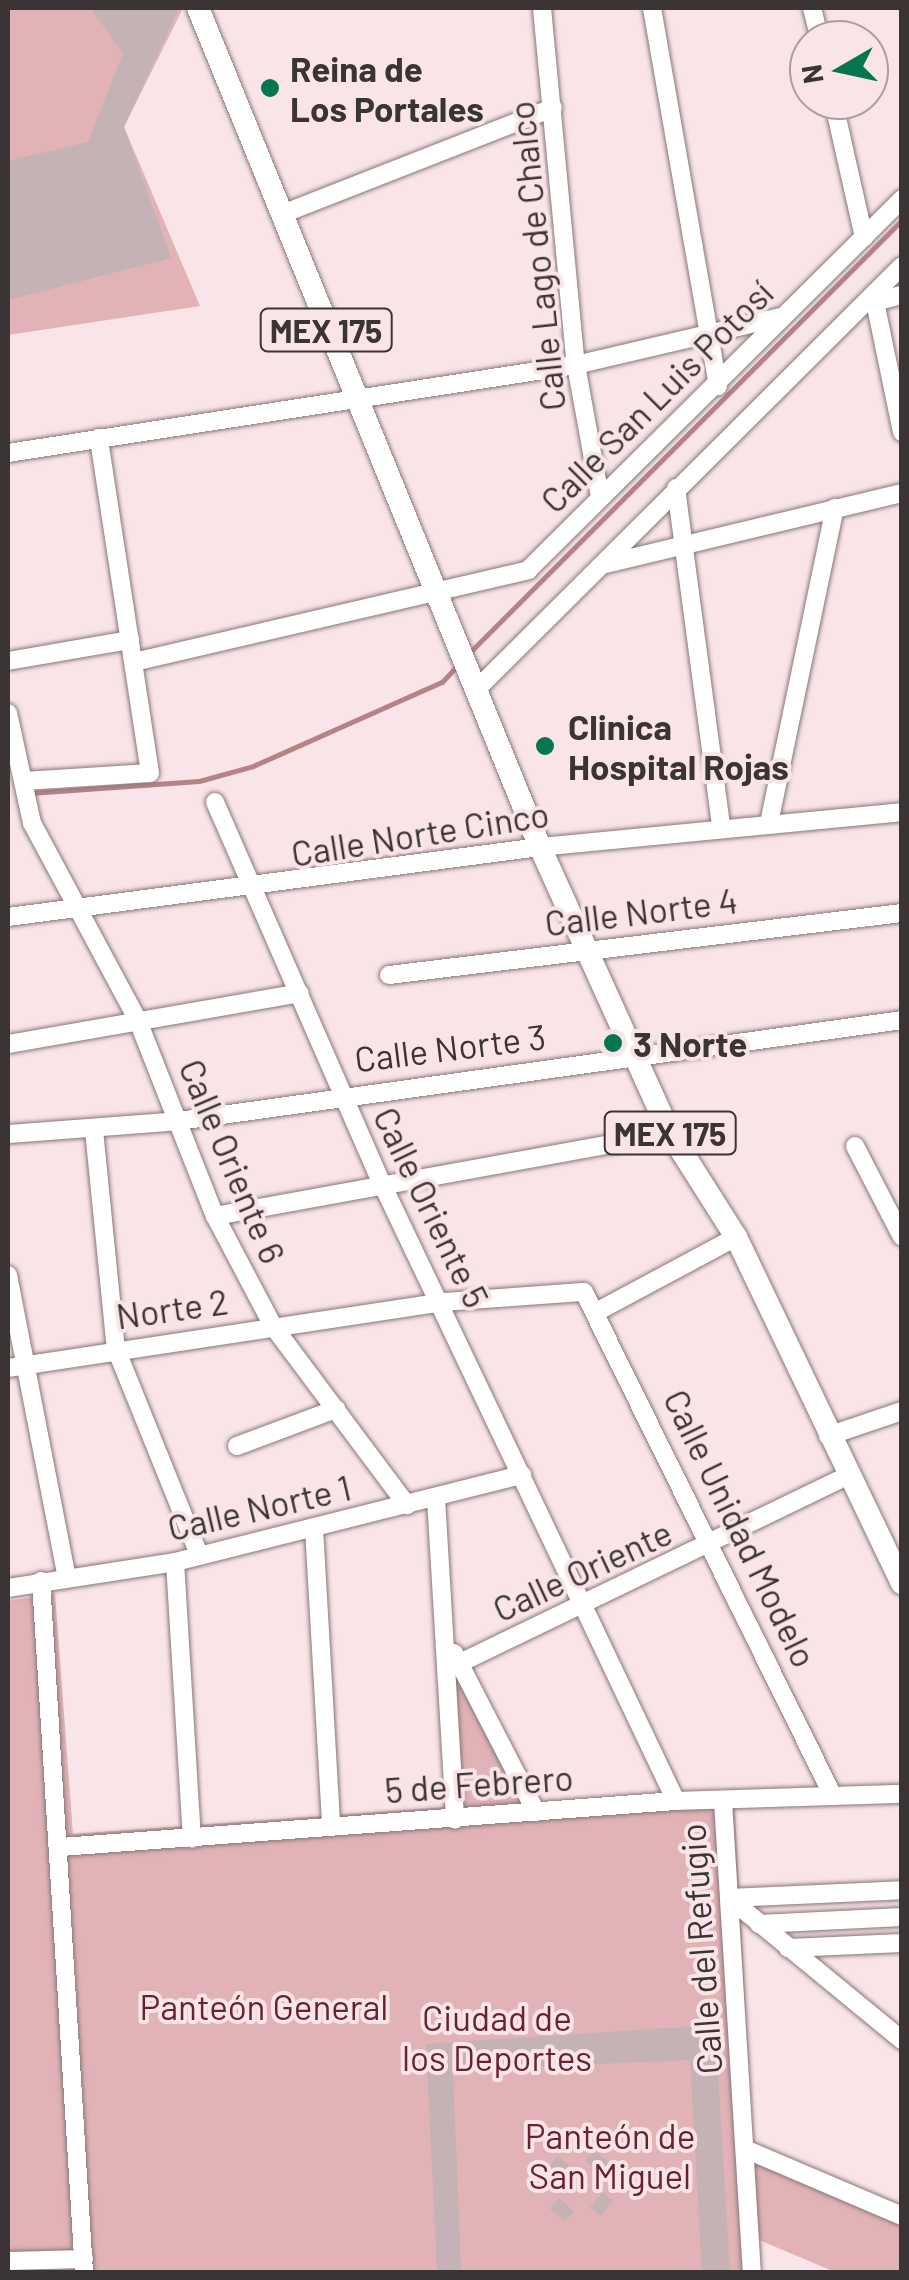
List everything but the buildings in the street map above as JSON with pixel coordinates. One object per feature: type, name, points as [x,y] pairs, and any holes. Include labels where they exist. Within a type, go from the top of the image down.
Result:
[{"type":"main road","name":"MEX 175","points":[[198,8],[352,400],[540,846],[670,1133],[736,1237],[828,1436],[902,1583]]},
{"type":"street","name":"Calle Lago de Chalco","points":[[542,8],[576,365],[600,497]]},
{"type":"street","points":[[652,8],[718,386]]},
{"type":"street","points":[[282,214],[553,108]]},
{"type":"street","points":[[837,120],[864,238]]},
{"type":"street","name":"Calle San Luis Potosí","points":[[134,662],[431,589],[528,570],[718,386],[902,199]]},
{"type":"street","points":[[467,670],[600,566],[676,488],[875,299],[902,266]]},
{"type":"street","points":[[875,299],[902,295]]},
{"type":"street","points":[[875,299],[902,432]]},
{"type":"street","points":[[8,452],[576,365],[712,338],[782,317]]},
{"type":"street","points":[[25,783],[150,773],[99,438]]},
{"type":"street","points":[[676,488],[721,827]]},
{"type":"street","points":[[600,566],[684,539],[902,493]]},
{"type":"street","points":[[769,823],[835,508]]},
{"type":"street","points":[[8,661],[130,640]]},
{"type":"street","name":"Calle Oriente 6","points":[[8,713],[31,816],[138,1021],[215,1216],[273,1326],[408,1506]]},
{"type":"street","name":"Calle Oriente 5","points":[[215,802],[384,1188],[444,1302],[676,1801]]},
{"type":"street","name":"Calle Norte Cinco","points":[[8,917],[252,891],[540,846],[902,812]]},
{"type":"street","name":"Calle Norte 4","points":[[389,974],[902,913]]},
{"type":"street","points":[[8,1044],[300,993]]},
{"type":"street","name":"Calle Norte 3","points":[[8,1134],[179,1121],[341,1094],[902,1020]]},
{"type":"street","points":[[94,1130],[116,1349],[199,1554]]},
{"type":"street","points":[[215,1216],[670,1133]]},
{"type":"street","points":[[854,1146],[902,1237]]},
{"type":"street","points":[[600,1310],[736,1237]]},
{"type":"street","points":[[8,1275],[16,1367],[67,1578]]},
{"type":"street","name":"Norte 2","points":[[16,1367],[444,1302],[584,1292]]},
{"type":"street","name":"Calle Unidad Modelo","points":[[584,1292],[600,1310],[833,1796]]},
{"type":"street","points":[[237,1446],[336,1409]]},
{"type":"street","points":[[828,1436],[902,1412]]},
{"type":"street","name":"Calle Norte 1","points":[[8,1588],[175,1562],[522,1475]]},
{"type":"street","name":"Calle Oriente","points":[[460,1663],[712,1545],[838,1480]]},
{"type":"street","points":[[436,1498],[455,1819]]},
{"type":"street","points":[[314,1528],[331,1826]]},
{"type":"street","points":[[175,1562],[192,1838]]},
{"type":"street","points":[[8,2261],[84,2266],[61,1847],[41,1581]]},
{"type":"street","points":[[445,1638],[536,1812]]},
{"type":"street","name":"5 de Febrero","points":[[61,1847],[676,1801],[902,1794]]},
{"type":"street","name":"Calle del Refugio","points":[[723,1801],[752,2272]]},
{"type":"street","points":[[729,1898],[902,1890]]},
{"type":"street","points":[[729,1898],[902,2040]]},
{"type":"street","points":[[759,1924],[902,1918]]},
{"type":"street","points":[[788,1948],[902,1944]]},
{"type":"street","points":[[745,2149],[902,2216]]},
{"type":"green space","points":[[8,8],[183,8],[124,127],[200,306],[8,335]]},
{"type":"green space","name":"Ciudad de los Deportes","points":[[55,1594],[73,1834],[446,1807],[448,1630],[542,1806],[734,1795],[753,2146],[901,2212],[901,2272],[835,2272],[759,2240],[760,2272],[8,2272],[8,1601]]},
{"type":"waterway","points":[[468,654],[902,220]]},
{"type":"waterway","points":[[30,793],[199,781],[253,766],[442,682],[457,666]]},
{"type":"place","name":"Reina de Los Portales","points":[[270,88]]},
{"type":"place","name":"Clinica Hospital Rojas","points":[[545,746]]},
{"type":"place","name":"3 Norte","points":[[613,1043]]},
{"type":"park label","name":"Panteón General","points":[[264,2006]]},
{"type":"park label","name":"Panteón de San Miguel","points":[[610,2155]]}]
